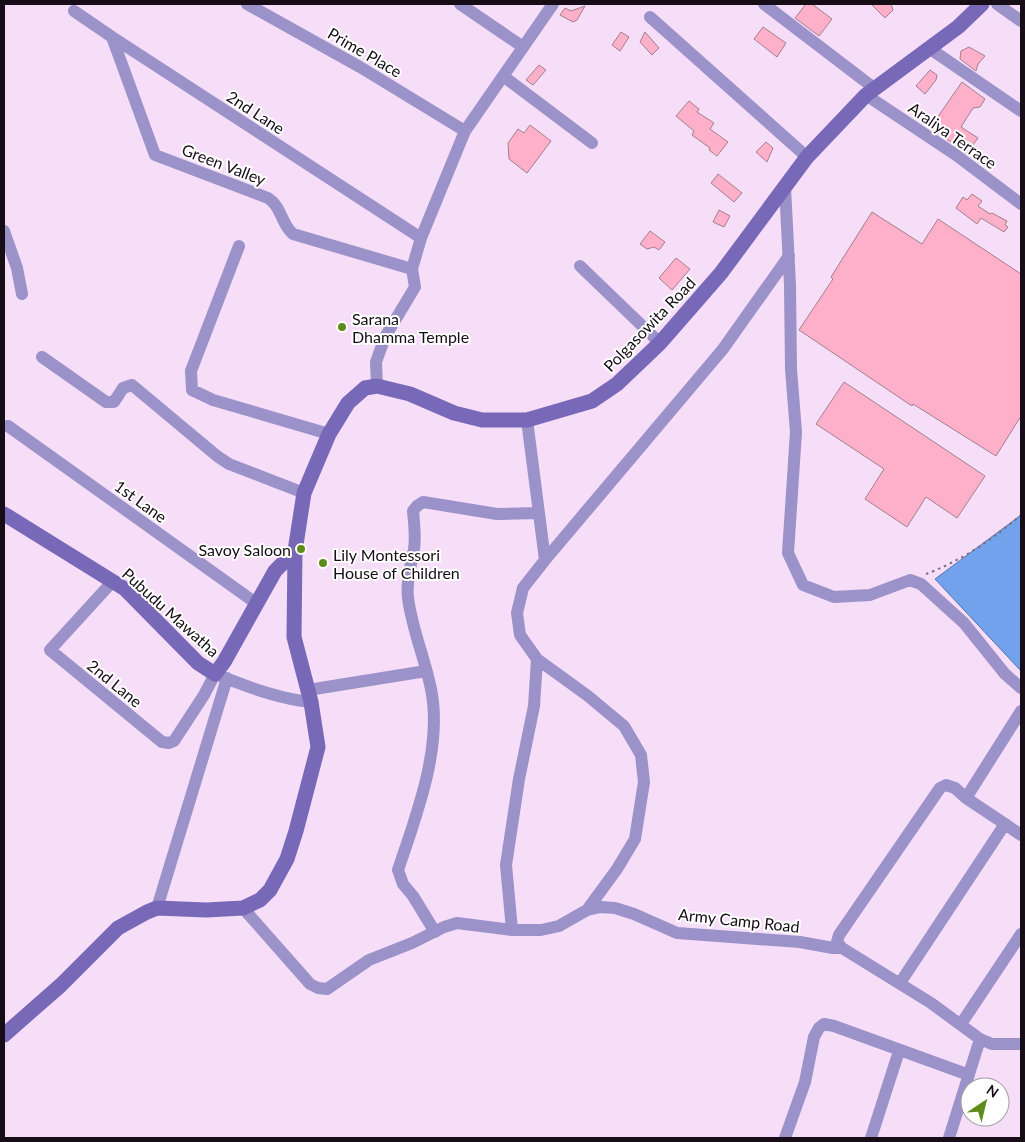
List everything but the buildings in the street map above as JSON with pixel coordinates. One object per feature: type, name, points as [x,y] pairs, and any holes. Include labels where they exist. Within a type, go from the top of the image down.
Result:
[{"type":"street","name":"Prime Place","points":[[247,4],[360,67],[464,131]]},
{"type":"street","points":[[460,4],[523,47]]},
{"type":"street","points":[[4,1035],[61,985],[118,928],[157,908],[206,910],[244,908],[260,900],[270,890],[287,859],[318,747],[309,696],[294,636],[295,551],[304,493],[329,434],[348,403],[365,388],[377,386],[376,362],[385,336],[415,286],[412,269],[421,238],[464,131],[554,4]]},
{"type":"street","name":"Araliya Terrace","points":[[764,4],[870,92],[1021,204]]},
{"type":"street","name":"Polgasowita Road","points":[[377,386],[410,394],[454,413],[482,420],[527,420],[592,401],[617,384],[660,343],[721,273],[807,157],[870,92],[958,27],[982,4]]},
{"type":"street","points":[[997,4],[1021,21]]},
{"type":"street","name":"2nd Lane","points":[[74,11],[421,238]]},
{"type":"street","points":[[650,17],[807,157]]},
{"type":"street","name":"Green Valley","points":[[112,37],[155,155],[268,198],[278,206],[288,230],[293,234],[412,269]]},
{"type":"street","points":[[930,48],[1021,111]]},
{"type":"street","points":[[503,76],[592,142]]},
{"type":"street","points":[[785,187],[789,256],[791,369],[796,432],[788,553],[803,584],[834,597],[870,595],[910,580],[921,584],[964,623],[1005,674],[1021,688]]},
{"type":"street","points":[[4,231],[17,268],[22,294]]},
{"type":"street","points":[[239,246],[191,372],[192,390],[213,400],[329,434]]},
{"type":"street","points":[[587,910],[617,869],[635,839],[644,782],[642,754],[624,726],[588,696],[537,659],[520,634],[517,612],[523,588],[723,349],[789,256]]},
{"type":"street","points":[[580,266],[660,343]]},
{"type":"street","points":[[42,356],[106,402],[114,402],[123,388],[132,385],[229,464],[304,493]]},
{"type":"street","points":[[527,420],[545,560]]},
{"type":"street","name":"1st Lane","points":[[8,426],[256,603]]},
{"type":"street","points":[[435,932],[413,896],[403,884],[398,870],[428,770],[434,725],[432,690],[408,596],[408,579],[414,547],[414,511],[417,506],[424,502],[497,514],[539,513]]},
{"type":"street","name":"Pubudu Mawatha","points":[[4,514],[113,581],[138,601],[198,663],[221,676],[224,662],[256,603],[275,571],[295,551]]},
{"type":"street","name":"2nd Lane","points":[[113,581],[50,650],[162,742],[169,743],[174,741],[204,695],[221,676]]},
{"type":"street","points":[[512,930],[506,865],[519,779],[534,706],[537,659]]},
{"type":"street","points":[[157,908],[221,676],[273,695],[293,700],[426,671]]},
{"type":"street","points":[[966,798],[1021,711]]},
{"type":"street","points":[[1021,835],[966,798],[955,788],[946,785],[940,788],[839,935],[837,942],[842,948],[900,983],[980,1039],[992,1044],[1021,1044]]},
{"type":"street","points":[[900,983],[1005,824]]},
{"type":"street","name":"Army Camp Road","points":[[244,908],[310,984],[318,988],[327,989],[369,960],[458,923],[512,930],[541,930],[559,926],[587,910],[601,907],[615,908],[634,914],[677,933],[800,942],[842,948]]},
{"type":"street","points":[[961,1024],[1021,934]]},
{"type":"street","points":[[785,1138],[806,1082],[814,1037],[819,1028],[824,1024],[969,1075]]},
{"type":"street","points":[[949,1138],[980,1039]]},
{"type":"street","points":[[871,1138],[899,1051]]},
{"type":"path","points":[[910,580],[946,567],[1021,515]]},
{"type":"water","points":[[1021,515],[1021,671],[935,579]]},
{"type":"place","name":"Sarana Dhamma Temple","points":[[342,327]]},
{"type":"place","name":"Savoy Saloon","points":[[301,549]]},
{"type":"place","name":"Lily Montessori House of Children","points":[[323,563]]}]
